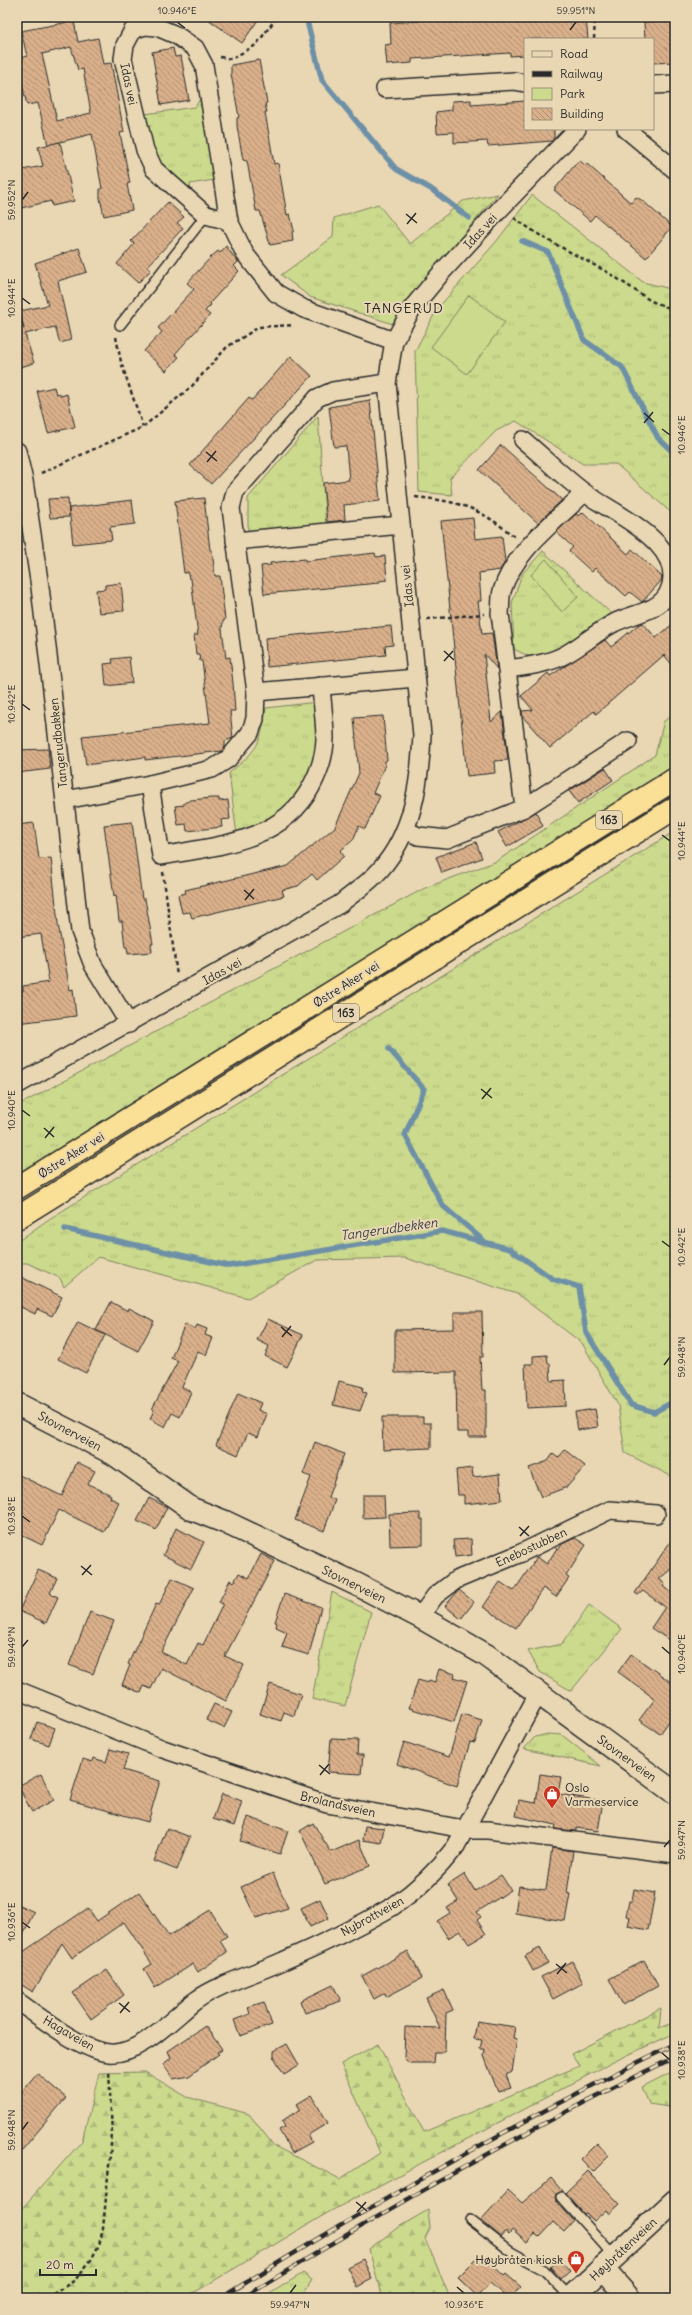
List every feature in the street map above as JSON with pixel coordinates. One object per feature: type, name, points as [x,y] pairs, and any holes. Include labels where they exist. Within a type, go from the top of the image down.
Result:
[{"type":"highway","name":"Østre Aker vei","points":[[17,1188],[675,779]]},
{"type":"highway","name":"Østre Aker vei","points":[[17,1218],[675,808]]},
{"type":"street","name":"Idas vei","points":[[228,221],[206,215],[154,169],[145,150],[123,59],[125,45],[133,30],[144,26],[157,27],[176,35],[195,48],[204,65],[228,221],[245,254],[276,294],[304,309],[394,341]]},
{"type":"street","points":[[384,89],[514,81],[524,83]]},
{"type":"street","points":[[654,85],[675,84]]},
{"type":"street","name":"Idas vei","points":[[17,1085],[129,1024],[340,904],[380,870],[406,830],[420,776],[422,735],[387,383],[394,341],[413,307],[442,272],[576,130]]},
{"type":"street","points":[[627,130],[675,170]]},
{"type":"street","points":[[65,800],[150,784],[212,769],[228,759],[250,733],[255,719],[256,692],[231,508],[235,492],[317,398],[333,391],[387,383]]},
{"type":"street","points":[[507,669],[542,664],[567,654],[614,623],[658,605],[668,593],[673,570],[666,554],[654,539],[584,493],[523,440]]},
{"type":"street","name":"Tangerudbakken","points":[[17,450],[20,481],[40,587],[80,931],[93,965],[129,1024]]},
{"type":"street","points":[[524,808],[500,613],[502,592],[508,578],[529,548],[584,493]]},
{"type":"street","points":[[235,542],[401,525]]},
{"type":"street","points":[[256,692],[416,678]]},
{"type":"street","points":[[150,784],[161,856],[226,844],[268,831],[292,815],[304,799],[320,771],[325,738],[321,686]]},
{"type":"street","points":[[406,830],[418,836],[447,839],[524,808],[628,741]]},
{"type":"street","name":"Stovnerveien","points":[[17,1404],[114,1454],[192,1509],[225,1522],[358,1585],[420,1617],[486,1655],[675,1793]]},
{"type":"street","name":"Enebostubben","points":[[420,1617],[435,1596],[456,1580],[519,1554],[610,1510],[656,1514]]},
{"type":"street","name":"Brolandsveien","points":[[17,1690],[163,1748],[327,1804],[466,1829],[488,1830],[675,1854]]},
{"type":"street","name":"Nybrottveien","points":[[117,2052],[159,2032],[196,2000],[224,1986],[291,1957],[392,1907],[406,1897],[441,1866],[466,1829],[538,1694]]},
{"type":"street","name":"Hagaveien","points":[[17,2001],[64,2034],[98,2051],[117,2052]]},
{"type":"street","name":"Høybråtenveien","points":[[570,2298],[675,2201]]},
{"type":"street","points":[[608,2262],[628,2298]]},
{"type":"lane","points":[[120,325],[206,215]]},
{"type":"lane","points":[[562,2197],[608,2262]]},
{"type":"lane","points":[[470,2220],[511,2252],[538,2265],[570,2298]]},
{"type":"path","points":[[220,57],[230,59],[256,45],[277,17]]},
{"type":"path","points":[[594,38],[595,17]]},
{"type":"path","points":[[500,209],[544,238],[609,273],[651,301],[675,310]]},
{"type":"path","points":[[120,325],[115,340],[143,427]]},
{"type":"path","points":[[20,481],[143,427],[192,386],[227,347],[259,327],[297,325]]},
{"type":"path","points":[[398,496],[452,501],[480,511],[529,548]]},
{"type":"path","points":[[410,620],[500,613]]},
{"type":"path","points":[[161,856],[180,994]]},
{"type":"path","points":[[47,2298],[75,2280],[91,2260],[99,2245],[103,2229],[112,2134],[117,2052]]},
{"type":"green space","points":[[200,99],[214,180],[190,184],[191,195],[153,159],[145,114],[195,107]]},
{"type":"green space","points":[[498,194],[402,305],[393,324],[310,297],[281,275],[333,237],[334,218],[378,204],[410,244],[463,201]]},
{"type":"green space","points":[[532,195],[643,282],[675,290],[675,516],[616,464],[583,464],[516,421],[496,431],[450,478],[452,495],[419,492],[415,351],[437,309],[496,242]]},
{"type":"green space","points":[[469,295],[505,322],[467,374],[431,347]]},
{"type":"green space","points":[[318,416],[326,527],[248,534],[248,498]]},
{"type":"green space","points":[[543,551],[614,616],[556,653],[547,657],[536,658],[523,654],[514,649],[512,603],[522,574]]},
{"type":"green space","points":[[546,559],[578,597],[562,612],[531,575]]},
{"type":"green space","points":[[317,702],[320,738],[315,769],[286,812],[237,836],[229,773],[252,752],[260,738],[266,708]]},
{"type":"green space","points":[[675,714],[675,766],[17,1174],[17,1106],[425,888],[497,861],[655,755],[664,721]]},
{"type":"green space","points":[[675,831],[675,1478],[625,1453],[618,1405],[582,1343],[517,1294],[405,1258],[317,1260],[248,1298],[98,1257],[64,1287],[60,1278],[27,1263],[17,1263],[17,1242],[46,1221]]},
{"type":"green space","points":[[332,1592],[371,1612],[345,1706],[312,1699]]},
{"type":"green space","points":[[589,1605],[622,1629],[571,1691],[540,1672],[528,1651],[562,1644]]},
{"type":"green space","points":[[548,1734],[562,1735],[601,1766],[524,1749],[535,1737]]},
{"type":"green space","points":[[661,2008],[659,2028],[675,2022],[675,2033],[613,2062],[329,2212],[185,2298],[17,2298],[17,2214],[82,2141],[99,2073],[145,2072],[187,2097],[249,2114],[274,2146],[340,2179],[380,2153],[341,2064],[378,2044],[424,2132],[579,2066],[571,2054]]},
{"type":"green space","points":[[675,2070],[675,2108],[649,2104],[642,2087]]},
{"type":"green space","points":[[428,2210],[430,2228],[425,2238],[450,2298],[382,2298],[369,2249],[397,2228]]},
{"type":"green space","points":[[303,2273],[312,2280],[301,2298],[263,2298]]},
{"type":"building","points":[[205,17],[260,17],[242,43]]},
{"type":"building","points":[[419,17],[527,17],[527,19],[557,17],[557,20],[586,18],[588,38],[524,38],[524,55],[510,56],[510,53],[412,59],[412,63],[387,65],[385,45],[391,44],[390,23],[419,21]]},
{"type":"building","points":[[675,20],[675,62],[654,63],[654,38],[645,38],[644,22]]},
{"type":"building","points":[[74,21],[78,42],[98,38],[103,64],[111,63],[124,132],[120,133],[130,183],[127,184],[132,210],[104,216],[100,198],[100,189],[102,189],[92,134],[48,145],[38,103],[27,105],[22,84],[20,85],[17,59],[27,56],[21,31]],"holes":[[[71,47],[78,70],[83,69],[91,113],[57,121],[42,54]]]},
{"type":"building","points":[[173,48],[175,57],[181,56],[189,100],[161,105],[152,52]]},
{"type":"building","points":[[259,60],[267,103],[265,104],[267,112],[265,112],[274,164],[278,163],[287,215],[290,214],[294,231],[292,232],[293,241],[270,245],[260,211],[256,211],[247,161],[243,160],[237,126],[237,118],[239,117],[231,74],[231,65]]},
{"type":"building","points":[[471,100],[471,105],[524,101],[524,130],[554,130],[554,138],[552,141],[488,146],[487,141],[454,143],[454,132],[437,133],[436,112],[452,110],[452,101]]},
{"type":"building","points":[[60,142],[74,201],[52,206],[51,201],[17,209],[17,171],[43,166],[38,147]]},
{"type":"building","points":[[579,160],[585,165],[587,164],[631,203],[636,197],[643,201],[672,227],[646,258],[595,215],[590,221],[554,190]]},
{"type":"building","points":[[168,202],[184,217],[177,223],[183,228],[147,267],[151,270],[138,283],[117,264],[134,244],[131,241]]},
{"type":"building","points":[[226,246],[238,262],[234,266],[239,271],[210,303],[211,305],[205,311],[210,315],[175,354],[179,357],[166,371],[144,351],[162,332],[158,328],[194,289],[187,283],[211,257],[218,251],[220,253]]},
{"type":"building","points":[[79,248],[87,272],[58,281],[71,340],[60,343],[55,327],[25,334],[34,363],[17,368],[17,320],[21,319],[24,329],[20,311],[48,305],[35,263]]},
{"type":"building","points":[[291,356],[312,376],[211,484],[190,465],[249,398],[252,400]]},
{"type":"building","points":[[54,387],[56,394],[60,393],[61,396],[67,394],[75,427],[48,433],[37,391]]},
{"type":"building","points":[[370,400],[380,501],[344,505],[345,520],[327,522],[323,483],[349,480],[346,446],[334,447],[329,407]]},
{"type":"building","points":[[501,445],[562,500],[538,523],[479,470]]},
{"type":"building","points":[[68,498],[69,517],[50,518],[48,499]]},
{"type":"building","points":[[204,498],[210,550],[212,550],[215,576],[220,576],[225,620],[223,621],[222,629],[226,658],[230,657],[235,711],[230,711],[233,738],[225,741],[225,747],[222,751],[145,760],[145,757],[86,765],[82,736],[210,723],[202,661],[200,661],[199,654],[196,654],[194,635],[198,635],[191,579],[189,579],[188,572],[184,573],[175,501]]},
{"type":"building","points":[[132,500],[135,524],[110,527],[112,540],[73,544],[69,508]]},
{"type":"building","points":[[583,512],[628,554],[632,549],[662,577],[661,581],[642,602],[630,592],[626,596],[595,568],[592,572],[569,551],[573,547],[556,532],[576,514],[579,516]]},
{"type":"building","points":[[473,518],[475,539],[502,536],[505,562],[500,570],[479,573],[481,601],[478,601],[482,634],[492,633],[497,669],[484,654],[491,722],[502,712],[508,760],[494,761],[495,773],[467,776],[441,521]]},
{"type":"building","points":[[375,553],[376,557],[385,556],[387,580],[379,581],[379,583],[264,594],[261,566],[271,565],[270,563],[305,559],[305,561]]},
{"type":"building","points":[[121,583],[124,611],[99,613],[96,590],[105,589],[105,585]]},
{"type":"building","points":[[675,622],[675,668],[664,655],[596,714],[594,711],[550,748],[523,717],[522,711],[533,710],[521,696],[548,673],[550,676],[605,640],[611,647],[638,625],[643,623],[656,638]]},
{"type":"building","points":[[391,626],[393,645],[385,646],[386,655],[267,667],[265,638]]},
{"type":"building","points":[[129,657],[132,683],[106,686],[104,664],[113,663],[112,659]]},
{"type":"building","points":[[383,716],[387,760],[385,761],[385,765],[373,793],[380,796],[365,829],[359,826],[353,840],[340,851],[344,856],[317,880],[312,874],[298,886],[282,890],[284,896],[192,918],[190,912],[182,913],[178,895],[186,893],[185,890],[288,866],[335,827],[359,773],[354,718]]},
{"type":"building","points":[[48,749],[50,769],[17,773],[17,750]]},
{"type":"building","points":[[605,768],[613,780],[578,803],[569,791]]},
{"type":"building","points":[[219,798],[219,801],[228,800],[230,819],[221,820],[222,827],[187,831],[186,824],[178,825],[175,806],[184,805],[184,803],[191,800]]},
{"type":"building","points":[[536,812],[543,826],[507,847],[498,832]]},
{"type":"building","points":[[132,822],[142,899],[145,899],[153,944],[151,944],[152,952],[128,954],[127,947],[125,947],[122,921],[119,921],[116,895],[114,896],[104,825]]},
{"type":"building","points":[[34,823],[39,859],[51,858],[58,924],[70,990],[73,989],[76,1016],[17,1023],[17,992],[23,991],[23,986],[49,982],[41,934],[17,937],[17,825]]},
{"type":"building","points":[[476,842],[482,858],[442,873],[436,857]]},
{"type":"building","points":[[17,1275],[62,1297],[52,1316],[37,1309],[35,1314],[17,1305]]},
{"type":"building","points":[[111,1302],[128,1311],[129,1308],[154,1321],[138,1351],[96,1330]]},
{"type":"building","points":[[454,1312],[482,1312],[483,1357],[480,1357],[482,1390],[486,1390],[486,1437],[468,1437],[468,1432],[457,1432],[456,1372],[395,1373],[395,1330],[454,1329]]},
{"type":"building","points":[[268,1319],[303,1335],[287,1367],[265,1356],[269,1346],[257,1340]]},
{"type":"building","points":[[78,1322],[105,1335],[86,1373],[58,1359]]},
{"type":"building","points":[[185,1324],[195,1329],[197,1325],[207,1329],[205,1335],[213,1338],[206,1355],[198,1351],[182,1387],[191,1392],[180,1417],[172,1413],[165,1427],[150,1419],[154,1410],[152,1409],[178,1361],[171,1358]]},
{"type":"building","points":[[547,1355],[548,1363],[550,1363],[551,1381],[565,1380],[566,1406],[527,1408],[525,1364],[533,1364],[533,1356]]},
{"type":"building","points":[[339,1381],[363,1387],[362,1392],[367,1393],[360,1411],[333,1405]]},
{"type":"building","points":[[238,1393],[261,1403],[258,1410],[267,1414],[258,1437],[248,1433],[238,1455],[216,1445]]},
{"type":"building","points":[[595,1409],[598,1427],[578,1430],[575,1412]]},
{"type":"building","points":[[382,1417],[423,1417],[423,1423],[431,1423],[431,1448],[383,1450]]},
{"type":"building","points":[[315,1442],[344,1454],[328,1497],[335,1500],[324,1531],[295,1520],[311,1477],[303,1474]]},
{"type":"building","points":[[565,1450],[585,1466],[567,1487],[541,1497],[529,1468],[548,1461],[553,1454],[558,1458]]},
{"type":"building","points":[[77,1462],[95,1471],[88,1484],[111,1495],[110,1498],[119,1502],[104,1532],[59,1510],[42,1545],[17,1533],[17,1474],[62,1496]]},
{"type":"building","points":[[472,1468],[473,1477],[500,1474],[502,1500],[464,1504],[464,1495],[458,1495],[456,1470]]},
{"type":"building","points":[[363,1495],[384,1495],[385,1517],[363,1518]]},
{"type":"building","points":[[149,1498],[167,1507],[156,1530],[137,1521]]},
{"type":"building","points":[[420,1513],[420,1519],[423,1519],[423,1545],[390,1546],[389,1514]]},
{"type":"building","points":[[176,1528],[204,1542],[191,1569],[163,1555]]},
{"type":"building","points":[[675,1535],[675,1566],[659,1579],[665,1583],[663,1586],[674,1594],[675,1592],[675,1644],[651,1628],[665,1607],[643,1591],[638,1595],[635,1593]]},
{"type":"building","points":[[575,1538],[586,1545],[566,1576],[569,1578],[556,1597],[543,1588],[516,1628],[483,1607],[500,1582],[514,1591],[537,1557],[547,1564],[557,1548],[559,1549],[562,1544]]},
{"type":"building","points":[[471,1539],[472,1555],[455,1557],[453,1540]]},
{"type":"building","points":[[261,1554],[275,1561],[225,1656],[244,1665],[226,1701],[161,1668],[151,1689],[144,1686],[141,1693],[122,1685],[130,1665],[128,1664],[156,1604],[159,1605],[172,1578],[194,1588],[161,1652],[187,1665],[198,1643],[203,1645],[223,1604],[219,1602],[230,1580],[234,1582],[239,1573],[249,1578]]},
{"type":"building","points":[[38,1570],[57,1578],[50,1593],[58,1597],[46,1623],[19,1611]]},
{"type":"building","points":[[459,1590],[474,1602],[461,1619],[445,1606]]},
{"type":"building","points":[[284,1594],[321,1607],[309,1655],[282,1647],[287,1632],[276,1627],[277,1623],[275,1622]]},
{"type":"building","points":[[90,1612],[114,1621],[93,1674],[69,1665]]},
{"type":"building","points":[[631,1654],[675,1685],[675,1713],[660,1734],[639,1720],[655,1699],[618,1672]]},
{"type":"building","points":[[439,1669],[455,1674],[454,1677],[467,1681],[454,1722],[409,1708],[418,1680],[428,1683],[429,1680],[435,1682]]},
{"type":"building","points":[[270,1684],[301,1694],[294,1716],[284,1712],[281,1721],[260,1714]]},
{"type":"building","points":[[214,1704],[232,1712],[224,1728],[206,1720]]},
{"type":"building","points":[[462,1714],[482,1720],[475,1743],[470,1742],[457,1786],[397,1764],[404,1742],[449,1757]]},
{"type":"building","points":[[37,1722],[55,1728],[49,1745],[31,1739]]},
{"type":"building","points":[[331,1739],[358,1740],[357,1755],[363,1755],[361,1774],[328,1772]]},
{"type":"building","points":[[110,1749],[128,1754],[123,1770],[160,1781],[148,1822],[70,1800],[83,1759],[92,1762],[93,1758],[106,1762]]},
{"type":"building","points":[[41,1774],[54,1800],[32,1812],[18,1786]]},
{"type":"building","points":[[540,1774],[561,1777],[558,1794],[603,1801],[598,1831],[576,1828],[576,1831],[555,1829],[556,1825],[516,1816],[519,1800],[536,1803]]},
{"type":"building","points":[[222,1794],[242,1801],[234,1826],[213,1819]]},
{"type":"building","points":[[248,1817],[288,1831],[280,1854],[240,1841]]},
{"type":"building","points":[[313,1823],[331,1852],[359,1840],[370,1866],[325,1884],[300,1831]]},
{"type":"building","points":[[365,1826],[384,1828],[381,1843],[363,1840]]},
{"type":"building","points":[[167,1828],[190,1837],[177,1870],[154,1861]]},
{"type":"building","points":[[552,1848],[573,1851],[567,1893],[570,1894],[565,1921],[515,1913],[519,1886],[546,1890]]},
{"type":"building","points":[[273,1873],[288,1908],[256,1918],[241,1887]]},
{"type":"building","points":[[465,1874],[475,1891],[501,1875],[511,1890],[477,1912],[481,1917],[477,1920],[486,1934],[469,1944],[460,1931],[448,1938],[437,1921],[450,1913],[447,1908],[458,1901],[448,1885]]},
{"type":"building","points":[[634,1889],[655,1893],[648,1930],[628,1926],[630,1917],[626,1916],[629,1901],[632,1901]]},
{"type":"building","points":[[139,1892],[169,1936],[210,1910],[227,1936],[220,1941],[227,1952],[198,1972],[193,1964],[155,1988],[144,1969],[152,1964],[124,1922],[72,1958],[62,1943],[33,1992],[17,1982],[17,1956],[88,1908],[97,1921]]},
{"type":"building","points":[[320,1899],[329,1918],[310,1927],[301,1908]]},
{"type":"building","points":[[17,1904],[34,1912],[17,1947]]},
{"type":"building","points":[[540,1948],[548,1963],[533,1971],[525,1956]]},
{"type":"building","points":[[408,1951],[422,1978],[386,1997],[385,1993],[374,1999],[362,1976]]},
{"type":"building","points":[[644,1960],[658,1986],[623,2005],[609,1979]]},
{"type":"building","points":[[572,1961],[583,1983],[553,1999],[541,1977]]},
{"type":"building","points":[[107,1970],[124,1995],[91,2019],[73,1993]]},
{"type":"building","points":[[333,1985],[341,2001],[305,2013],[300,2001]]},
{"type":"building","points":[[444,1990],[453,2010],[446,2013],[445,2052],[434,2052],[433,2063],[409,2063],[404,2058],[405,2027],[440,2028],[426,1998]]},
{"type":"building","points":[[264,2002],[272,2025],[240,2036],[234,2020],[250,2014],[248,2007]]},
{"type":"building","points":[[477,2021],[515,2027],[513,2038],[517,2039],[512,2072],[506,2075],[511,2088],[498,2092],[484,2056],[485,2049],[480,2049],[482,2040],[474,2039]]},
{"type":"building","points":[[205,2026],[222,2049],[217,2052],[219,2054],[189,2076],[173,2079],[163,2064],[171,2058],[168,2051]]},
{"type":"building","points":[[287,2044],[299,2065],[284,2074],[274,2057],[274,2051]]},
{"type":"building","points":[[37,2073],[66,2098],[17,2156],[17,2097]]},
{"type":"building","points":[[312,2095],[328,2123],[308,2135],[312,2142],[292,2153],[279,2130],[285,2127],[282,2121],[300,2109],[297,2104]]},
{"type":"building","points":[[597,2143],[609,2156],[593,2172],[581,2159]]},
{"type":"building","points":[[588,2171],[620,2204],[609,2214],[606,2210],[594,2221],[586,2213],[584,2214],[565,2193]]},
{"type":"building","points":[[551,2178],[562,2191],[555,2195],[556,2201],[574,2221],[564,2232],[553,2222],[539,2237],[535,2234],[527,2243],[512,2230],[509,2234],[506,2231],[501,2237],[481,2220],[508,2190],[522,2203]]},
{"type":"building","points":[[481,2254],[504,2276],[506,2274],[521,2287],[511,2298],[507,2298],[490,2283],[478,2296],[458,2277]]},
{"type":"building","points":[[363,2259],[372,2279],[357,2287],[347,2267]]},
{"type":"building","points":[[559,2259],[570,2271],[561,2279],[550,2267]]},
{"type":"waterway","points":[[306,17],[322,80],[396,169],[431,189],[469,218]]},
{"type":"waterway","points":[[522,241],[548,252],[584,340],[622,367],[658,438],[675,454]]},
{"type":"waterway","points":[[389,1049],[424,1089],[405,1135],[443,1206],[484,1241]]},
{"type":"waterway","name":"Tangerudbekken","points":[[65,1229],[229,1266],[442,1231],[510,1249],[553,1279],[579,1287],[586,1332],[631,1405],[654,1412],[675,1401]]},
{"type":"railway","points":[[221,2298],[445,2165],[559,2103],[675,2044]]},
{"type":"railway","points":[[243,2298],[402,2202],[564,2113],[675,2057]]},
{"type":"place","name":"Oslo Varmeservice","points":[[552,1809]]},
{"type":"place","name":"Høybråten kiosk","points":[[576,2274]]},
{"type":"district","name":"TANGERUD","points":[[404,308]]}]
